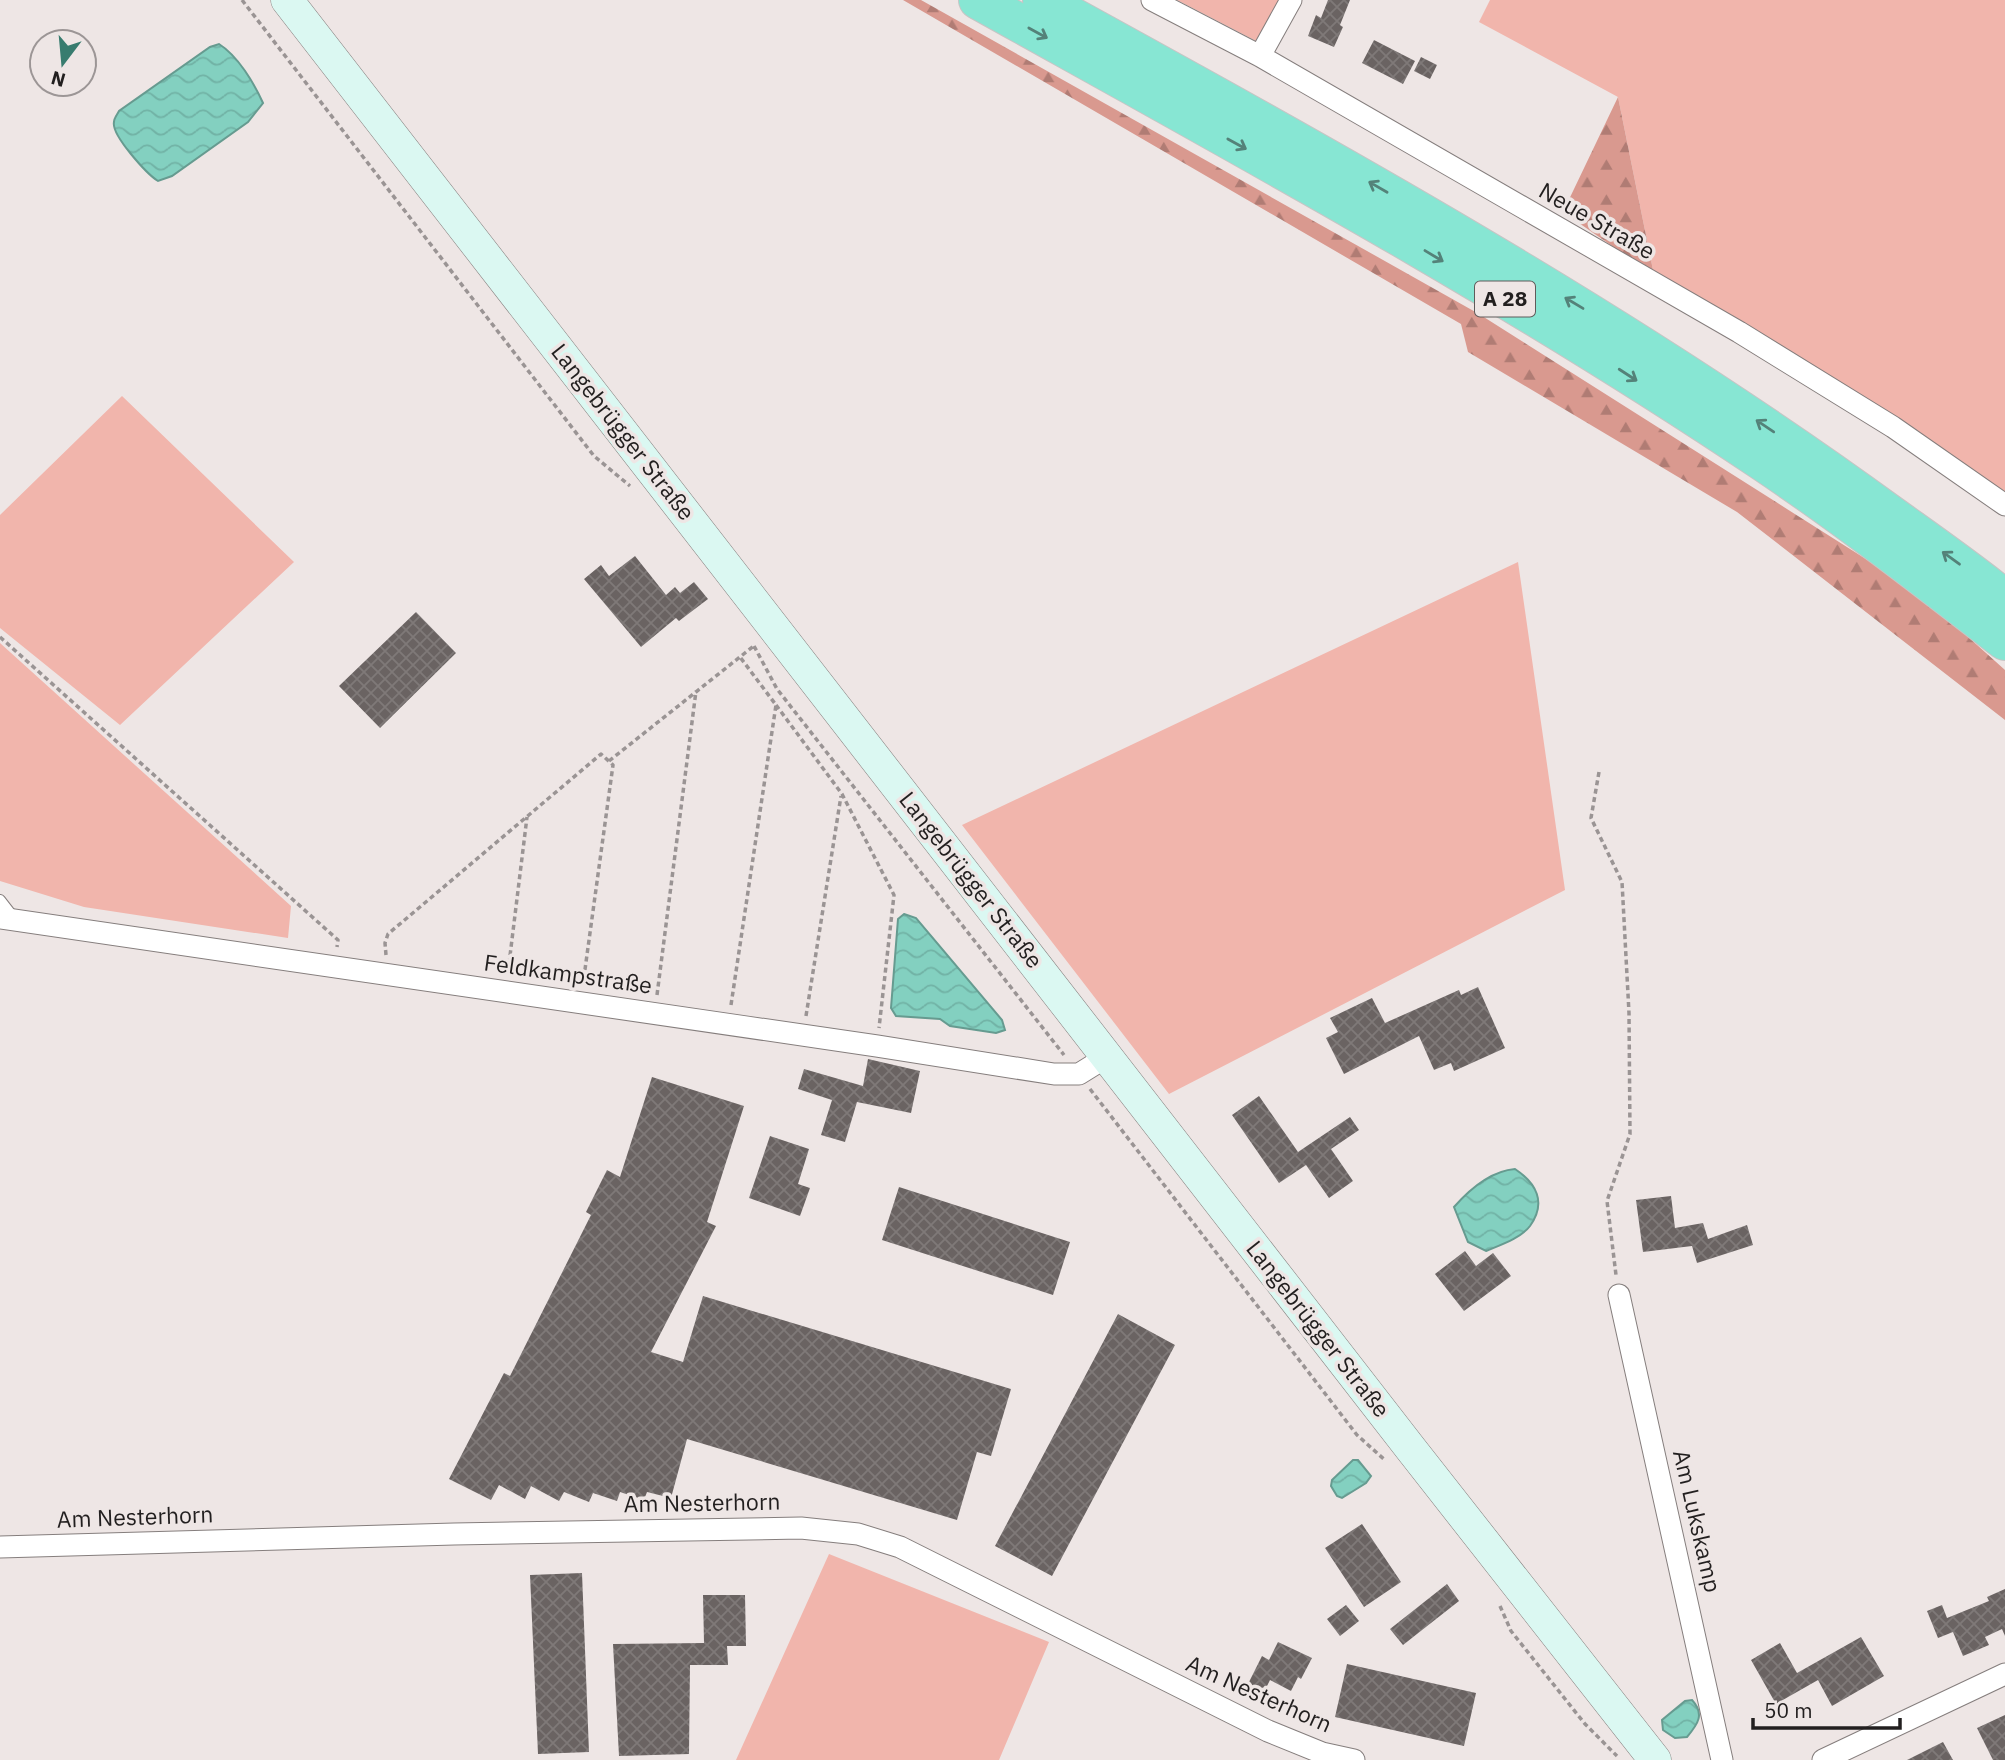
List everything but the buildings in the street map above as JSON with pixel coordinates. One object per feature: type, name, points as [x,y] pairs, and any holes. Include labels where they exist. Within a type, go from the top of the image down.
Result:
[{"type":"highway","name":"A 28","points":[[978,0],[1271,163],[1581,345],[1760,460],[1860,531],[2005,641]]},
{"type":"highway","name":"A 28","points":[[1042,0],[1285,133],[1594,315],[1822,464],[2005,599]]},
{"type":"street","name":"Langebrügger Straße","points":[[287,0],[760,637],[1108,1056],[1655,1760]]},
{"type":"street","name":"Neue Straße","points":[[1152,0],[1260,57],[1739,332],[1893,427],[2005,505]]},
{"type":"street","points":[[1260,57],[1291,0]]},
{"type":"street","name":"Feldkampstraße","points":[[8,919],[1054,1074],[1079,1074]]},
{"type":"street","points":[[1079,1074],[1108,1056]]},
{"type":"street","name":"Am Lukskamp","points":[[1619,1295],[1722,1760]]},
{"type":"street","name":"Am Nesterhorn","points":[[0,1547],[774,1528],[858,1534],[900,1547],[1268,1731],[1322,1753],[1354,1760]]},
{"type":"street","points":[[1823,1760],[2005,1674]]},
{"type":"lane","name":"Feldkampstraße","points":[[0,900],[8,919]]},
{"type":"path","points":[[242,0],[593,456],[636,490]]},
{"type":"path","points":[[0,637],[338,940],[335,967]]},
{"type":"path","points":[[609,761],[740,657],[760,637],[777,689],[1079,1074],[1357,1435],[1394,1468]]},
{"type":"path","points":[[740,657],[842,794],[894,895],[877,1046]]},
{"type":"path","points":[[654,1013],[696,691]]},
{"type":"path","points":[[729,1024],[776,705]]},
{"type":"path","points":[[389,974],[384,943],[388,934],[601,754],[613,765],[580,1002]]},
{"type":"path","points":[[1599,772],[1591,818],[1622,882],[1629,1013],[1630,1134],[1606,1201],[1619,1295]]},
{"type":"path","points":[[803,1035],[842,794]]},
{"type":"path","points":[[508,992],[527,817]]},
{"type":"path","points":[[1496,1596],[1511,1631],[1585,1724],[1621,1760]]},
{"type":"shaded area","points":[[1177,0],[1284,0],[1260,43]]},
{"type":"shaded area","points":[[1490,0],[2005,0],[2005,498],[1654,275],[1618,97],[1479,22]]},
{"type":"shaded area","points":[[122,396],[294,562],[120,725],[0,628],[0,515]]},
{"type":"shaded area","points":[[1518,562],[1565,890],[1169,1094],[962,825]]},
{"type":"shaded area","points":[[0,643],[291,906],[288,938],[84,907],[0,881]]},
{"type":"shaded area","points":[[829,1554],[1049,1642],[999,1760],[736,1760]]},
{"type":"green space","points":[[903,0],[921,0],[1479,314],[1918,592],[2005,670],[2005,720],[1737,512],[1468,352],[1461,324]]},
{"type":"green space","points":[[1618,97],[1654,275],[1563,212]]},
{"type":"water","points":[[219,44],[233,55],[245,70],[263,103],[248,122],[172,176],[158,181],[138,163],[124,145],[115,128],[115,118],[119,111],[210,47]]},
{"type":"water","points":[[904,914],[916,918],[1002,1020],[1005,1030],[996,1033],[950,1026],[940,1019],[896,1016],[891,1008],[898,919]]},
{"type":"water","points":[[1515,1169],[1529,1180],[1537,1194],[1538,1209],[1530,1226],[1521,1234],[1486,1251],[1468,1242],[1454,1207],[1481,1182],[1497,1173]]},
{"type":"water","points":[[1353,1460],[1358,1460],[1371,1476],[1366,1483],[1342,1498],[1337,1496],[1331,1486],[1332,1480]]},
{"type":"water","points":[[1692,1700],[1698,1710],[1699,1719],[1687,1737],[1675,1738],[1663,1730],[1662,1720],[1685,1701]]}]
